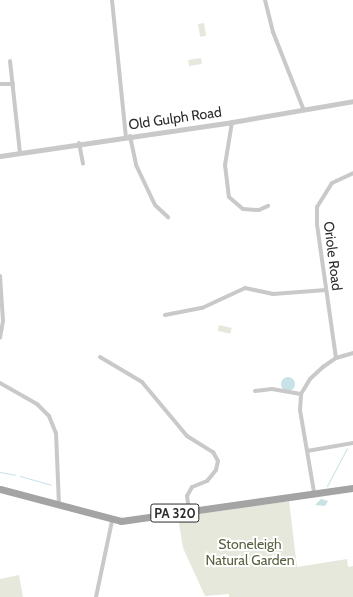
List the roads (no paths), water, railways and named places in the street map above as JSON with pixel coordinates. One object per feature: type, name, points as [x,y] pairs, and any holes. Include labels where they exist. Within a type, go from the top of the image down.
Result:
[{"type":"main road","name":"PA 320","points":[[0,489],[112,521],[314,492],[353,488]]},
{"type":"street","points":[[112,0],[128,137],[136,165],[155,205],[168,218]]},
{"type":"street","points":[[265,0],[274,32],[303,108]]},
{"type":"street","points":[[10,61],[20,153]]},
{"type":"street","points":[[0,84],[13,84]]},
{"type":"street","name":"Old Gulph Road","points":[[0,156],[79,143],[232,122],[353,100]]},
{"type":"street","points":[[232,122],[225,165],[229,196],[238,207],[249,210],[268,206]]},
{"type":"street","points":[[79,143],[83,164]]},
{"type":"street","name":"Oriole Road","points":[[336,358],[317,224],[317,207],[332,183],[353,173]]},
{"type":"street","points":[[0,276],[3,321],[0,338]]},
{"type":"street","points":[[165,315],[202,308],[245,288],[273,294],[326,290]]},
{"type":"street","points":[[314,492],[300,410],[301,394],[310,379],[336,358],[353,354]]},
{"type":"street","points":[[100,357],[142,382],[154,394],[187,436],[213,452],[218,461],[216,470],[207,481],[192,487],[187,496],[189,510]]},
{"type":"street","points":[[0,383],[37,404],[49,416],[56,433],[59,505]]},
{"type":"street","points":[[256,391],[272,390],[301,394]]},
{"type":"street","points":[[307,451],[353,443]]},
{"type":"street","points":[[96,597],[112,521]]},
{"type":"water","points":[[285,377],[291,377],[295,381],[295,387],[291,391],[285,391],[281,387],[281,381]]},
{"type":"water","points":[[321,499],[328,501],[325,506],[315,505]]},
{"type":"waterway","points":[[327,486],[347,448]]},
{"type":"waterway","points":[[0,472],[15,475]]},
{"type":"waterway","points":[[20,476],[51,485]]},
{"type":"park label","name":"Stoneleigh Natural Garden","points":[[250,552]]}]
